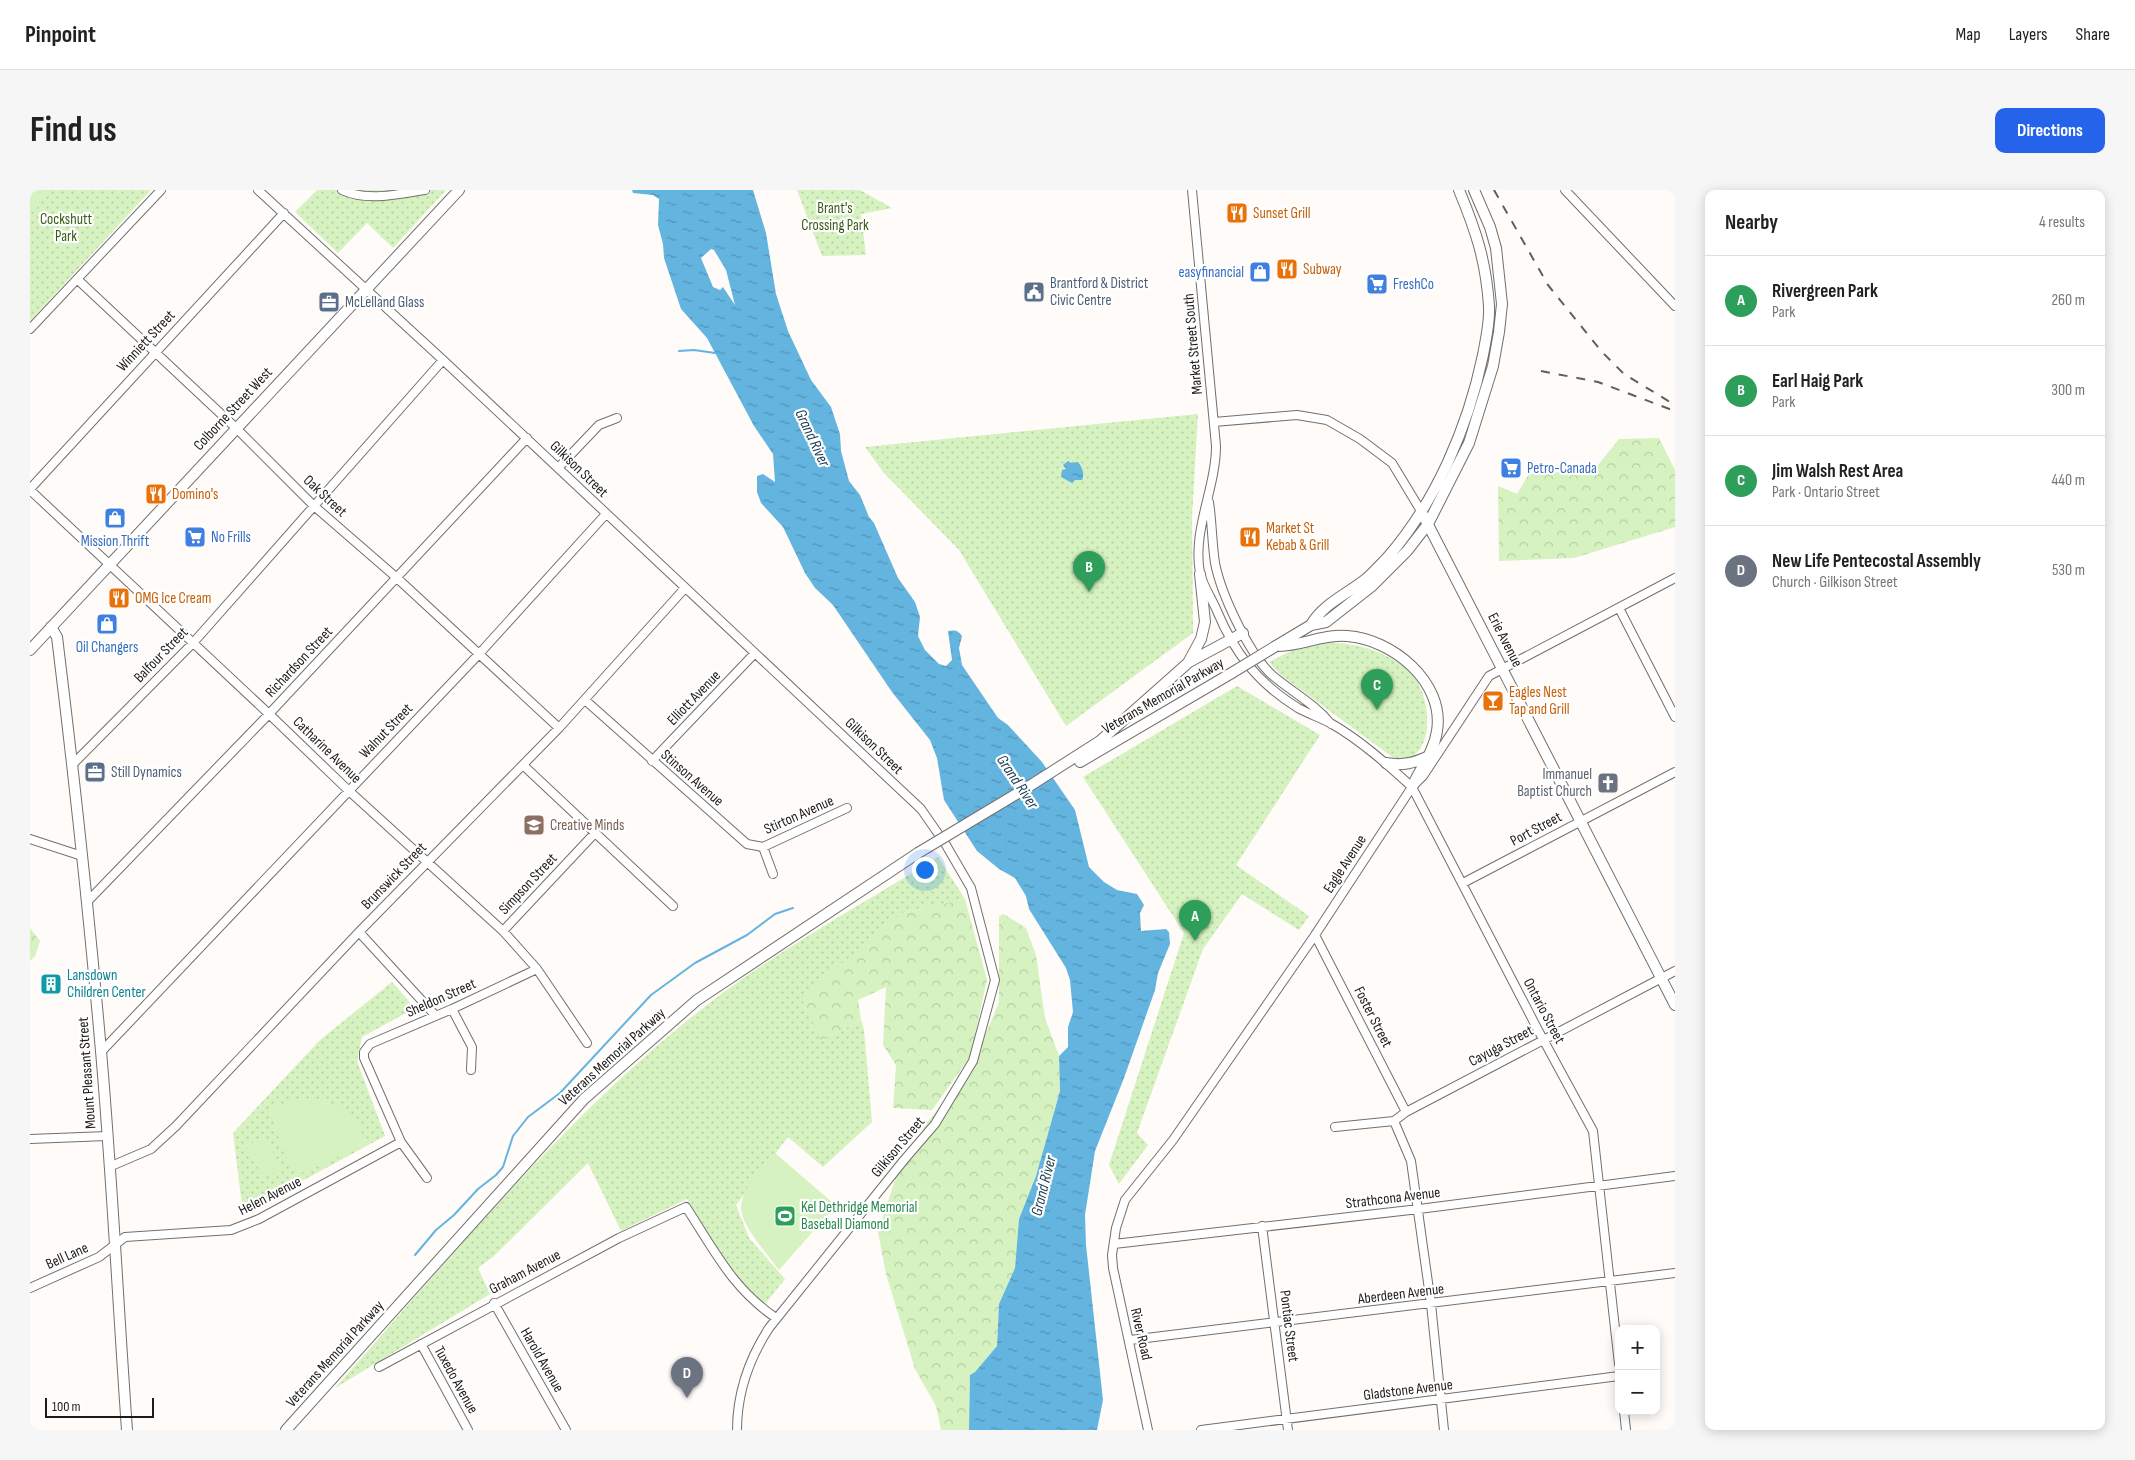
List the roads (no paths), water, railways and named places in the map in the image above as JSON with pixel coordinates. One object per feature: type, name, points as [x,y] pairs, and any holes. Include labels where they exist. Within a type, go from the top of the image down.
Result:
[{"type":"main road","name":"Colborne Street West","points":[[30,650],[459,190]]},
{"type":"main road","name":"Veterans Memorial Parkway","points":[[1311,625],[1318,614],[1367,578],[1386,558],[1421,511],[1458,437],[1479,373],[1488,330],[1489,306],[1482,252],[1477,233],[1459,190]]},
{"type":"main road","name":"Veterans Memorial Parkway","points":[[286,1430],[584,1099],[697,1000],[918,853],[1028,787],[1049,780],[1102,745],[1230,674],[1311,625],[1326,622],[1372,586],[1407,550],[1428,524],[1455,474],[1468,443],[1493,366],[1502,304],[1496,248],[1490,227],[1474,190]]},
{"type":"main road","name":"Erie Avenue","points":[[1421,511],[1675,1005]]},
{"type":"main road","points":[[1189,662],[1201,639],[1205,622],[1200,574]]},
{"type":"main road","name":"Mount Pleasant Street","points":[[51,627],[56,637],[73,764],[87,902],[101,1052],[127,1430]]},
{"type":"main road","points":[[1102,745],[1189,662],[1243,632]]},
{"type":"main road","points":[[1276,646],[1289,646],[1316,638],[1347,636],[1371,640],[1392,650],[1414,667],[1434,698],[1438,713],[1438,731],[1430,755],[1419,771],[1412,787]]},
{"type":"main road","points":[[1386,764],[1398,766],[1412,764],[1430,755]]},
{"type":"street","points":[[30,329],[161,190]]},
{"type":"street","name":"Gilkison Street","points":[[258,190],[444,360],[921,810],[946,844],[971,888],[996,980],[973,1062],[935,1124],[776,1318],[754,1352],[747,1368],[740,1397],[737,1430]]},
{"type":"street","points":[[342,190],[350,194],[367,197],[425,190]]},
{"type":"street","name":"Market Street South","points":[[1192,190],[1216,456],[1199,551],[1200,574],[1229,639],[1250,670],[1296,707],[1331,724]]},
{"type":"street","points":[[1565,190],[1675,306]]},
{"type":"street","name":"Winniett Street","points":[[30,490],[284,213]]},
{"type":"street","name":"Oak Street","points":[[77,278],[236,428],[314,506],[397,578],[559,728]]},
{"type":"street","name":"Balfour Street","points":[[73,764],[193,643],[444,360]]},
{"type":"street","name":"Erie Avenue","points":[[1214,422],[1297,415],[1328,420],[1360,439],[1392,463],[1421,511]]},
{"type":"street","points":[[558,468],[600,425],[617,418]]},
{"type":"street","name":"Richardson Street","points":[[87,902],[270,714],[527,438]]},
{"type":"street","name":"Catharine Avenue","points":[[30,490],[426,863],[504,931],[537,969],[587,1043]]},
{"type":"street","name":"Market Street South","points":[[1209,495],[1216,564],[1221,583],[1243,632],[1260,661],[1272,674],[1320,710],[1331,724]]},
{"type":"street","name":"Walnut Street","points":[[101,1052],[479,654],[606,514]]},
{"type":"street","name":"Eagle Avenue","points":[[1114,1244],[1120,1213],[1131,1190],[1169,1146],[1315,935],[1412,787],[1423,776],[1489,676],[1675,578]]},
{"type":"street","name":"Brunswick Street","points":[[109,1167],[151,1149],[176,1126],[359,932],[559,728],[685,588]]},
{"type":"street","points":[[1619,608],[1675,717]]},
{"type":"street","name":"Elliott Avenue","points":[[652,761],[756,653]]},
{"type":"street","name":"Stinson Avenue","points":[[585,700],[747,844],[763,847]]},
{"type":"street","name":"Ontario Street","points":[[1331,724],[1386,764],[1412,787],[1543,1040],[1593,1131],[1615,1328]]},
{"type":"street","points":[[523,765],[594,834],[673,906]]},
{"type":"street","name":"Port Street","points":[[1463,883],[1675,772]]},
{"type":"street","name":"Stirton Avenue","points":[[763,847],[847,808]]},
{"type":"street","name":"Simpson Street","points":[[504,931],[594,834]]},
{"type":"street","points":[[30,839],[82,856]]},
{"type":"street","points":[[763,847],[773,874]]},
{"type":"street","points":[[359,932],[435,1015]]},
{"type":"street","name":"Foster Street","points":[[1315,935],[1406,1112]]},
{"type":"street","name":"Sheldon Street","points":[[401,1142],[364,1058],[364,1052],[370,1044],[452,1009],[537,969]]},
{"type":"street","name":"Cayuga Street","points":[[1394,1121],[1406,1112],[1675,971]]},
{"type":"street","points":[[452,1009],[472,1047],[471,1070]]},
{"type":"street","points":[[1335,1127],[1394,1121],[1411,1161],[1431,1304],[1444,1430]]},
{"type":"street","points":[[30,1139],[107,1136]]},
{"type":"street","points":[[401,1142],[426,1178]]},
{"type":"street","name":"Helen Avenue","points":[[114,1246],[125,1237],[231,1230],[259,1219],[401,1142]]},
{"type":"street","name":"Strathcona Avenue","points":[[1114,1244],[1418,1209],[1599,1184],[1675,1176]]},
{"type":"street","name":"Graham Avenue","points":[[379,1367],[494,1303],[619,1238],[686,1207],[736,1283],[753,1301],[776,1318]]},
{"type":"street","name":"Pontiac Street","points":[[1262,1226],[1288,1430]]},
{"type":"street","name":"River Road","points":[[1114,1244],[1113,1268],[1148,1430]]},
{"type":"street","name":"Bell Lane","points":[[30,1288],[99,1257],[114,1246]]},
{"type":"street","name":"Aberdeen Avenue","points":[[1130,1340],[1675,1273]]},
{"type":"street","name":"Harold Avenue","points":[[494,1303],[566,1430]]},
{"type":"street","name":"Tuxedo Avenue","points":[[421,1344],[468,1430]]},
{"type":"street","name":"Gladstone Avenue","points":[[1201,1430],[1615,1377]]},
{"type":"street","points":[[1624,1415],[1626,1430]]},
{"type":"water","name":"Grand River","points":[[632,190],[753,190],[766,233],[776,294],[788,331],[811,380],[831,407],[840,434],[841,451],[849,481],[860,495],[898,578],[915,602],[920,617],[918,636],[925,650],[939,664],[946,666],[952,660],[948,631],[956,631],[962,636],[959,648],[962,665],[998,718],[1008,725],[1042,762],[1075,810],[1089,867],[1104,882],[1117,890],[1137,894],[1144,905],[1140,913],[1141,931],[1166,929],[1169,932],[1170,944],[1158,973],[1155,990],[1124,1078],[1095,1151],[1085,1215],[1086,1245],[1103,1400],[1097,1430],[969,1430],[970,1375],[975,1372],[997,1346],[999,1304],[1015,1268],[1019,1219],[1036,1176],[1060,1091],[1059,1056],[1068,1047],[1068,1027],[1073,1012],[1070,980],[1066,968],[1029,909],[1026,896],[1015,878],[999,869],[977,851],[944,800],[937,758],[930,740],[892,692],[833,605],[815,588],[805,573],[783,527],[761,503],[757,492],[757,476],[763,474],[775,482],[773,454],[754,426],[707,338],[681,309],[664,258],[663,244],[658,225],[659,199],[653,195],[633,193]],"holes":[[[711,249],[714,250],[726,270],[735,305],[723,287],[720,290],[713,287],[701,258]]]},
{"type":"water","points":[[1068,461],[1071,463],[1078,462],[1081,466],[1083,471],[1082,480],[1075,480],[1072,483],[1061,477],[1062,470],[1066,469],[1063,465]]},
{"type":"waterway","points":[[679,351],[694,350],[715,353]]},
{"type":"waterway","points":[[415,1255],[436,1230],[503,1167],[513,1136],[528,1117],[560,1093],[651,995],[695,963],[747,935],[775,914],[793,908]]},
{"type":"railway","points":[[1494,190],[1548,285],[1602,352],[1624,374],[1675,405]]},
{"type":"railway","points":[[1541,371],[1598,382],[1672,410]]},
{"type":"place","name":"Sunset Grill","points":[[1237,213]]},
{"type":"place","name":"Subway","points":[[1287,269]]},
{"type":"place","name":"easyfinancial","points":[[1260,272]]},
{"type":"place","name":"FreshCo","points":[[1377,284]]},
{"type":"place","name":"Brantford & District Civic Centre","points":[[1034,292]]},
{"type":"place","name":"McLelland Glass","points":[[329,302]]},
{"type":"place","name":"Petro-Canada","points":[[1511,468]]},
{"type":"place","name":"Domino's","points":[[156,494]]},
{"type":"place","name":"Mission Thrift","points":[[115,518]]},
{"type":"place","name":"No Frills","points":[[195,537]]},
{"type":"place","name":"Market St Kebab & Grill","points":[[1250,537]]},
{"type":"place","name":"Earl Haig Park","points":[[1089,592]]},
{"type":"place","name":"OMG Ice Cream","points":[[119,598]]},
{"type":"place","name":"Oil Changers","points":[[107,624]]},
{"type":"place","name":"Eagles Nest Tap and Grill","points":[[1493,701]]},
{"type":"place","name":"Jim Walsh Rest Area","points":[[1377,710]]},
{"type":"place","name":"Still Dynamics","points":[[95,772]]},
{"type":"place","name":"Immanuel Baptist Church","points":[[1608,783]]},
{"type":"place","name":"Creative Minds","points":[[534,825]]},
{"type":"place","name":"Rivergreen Park","points":[[1195,941]]},
{"type":"place","name":"Lansdown Children Center","points":[[51,984]]},
{"type":"place","name":"Kel Dethridge Memorial Baseball Diamond","points":[[785,1216]]},
{"type":"place","name":"New Life Pentecostal Assembly","points":[[687,1398]]},
{"type":"park label","name":"Brant's Crossing Park","points":[[835,216]]},
{"type":"park label","name":"Cockshutt Park","points":[[66,228]]}]
